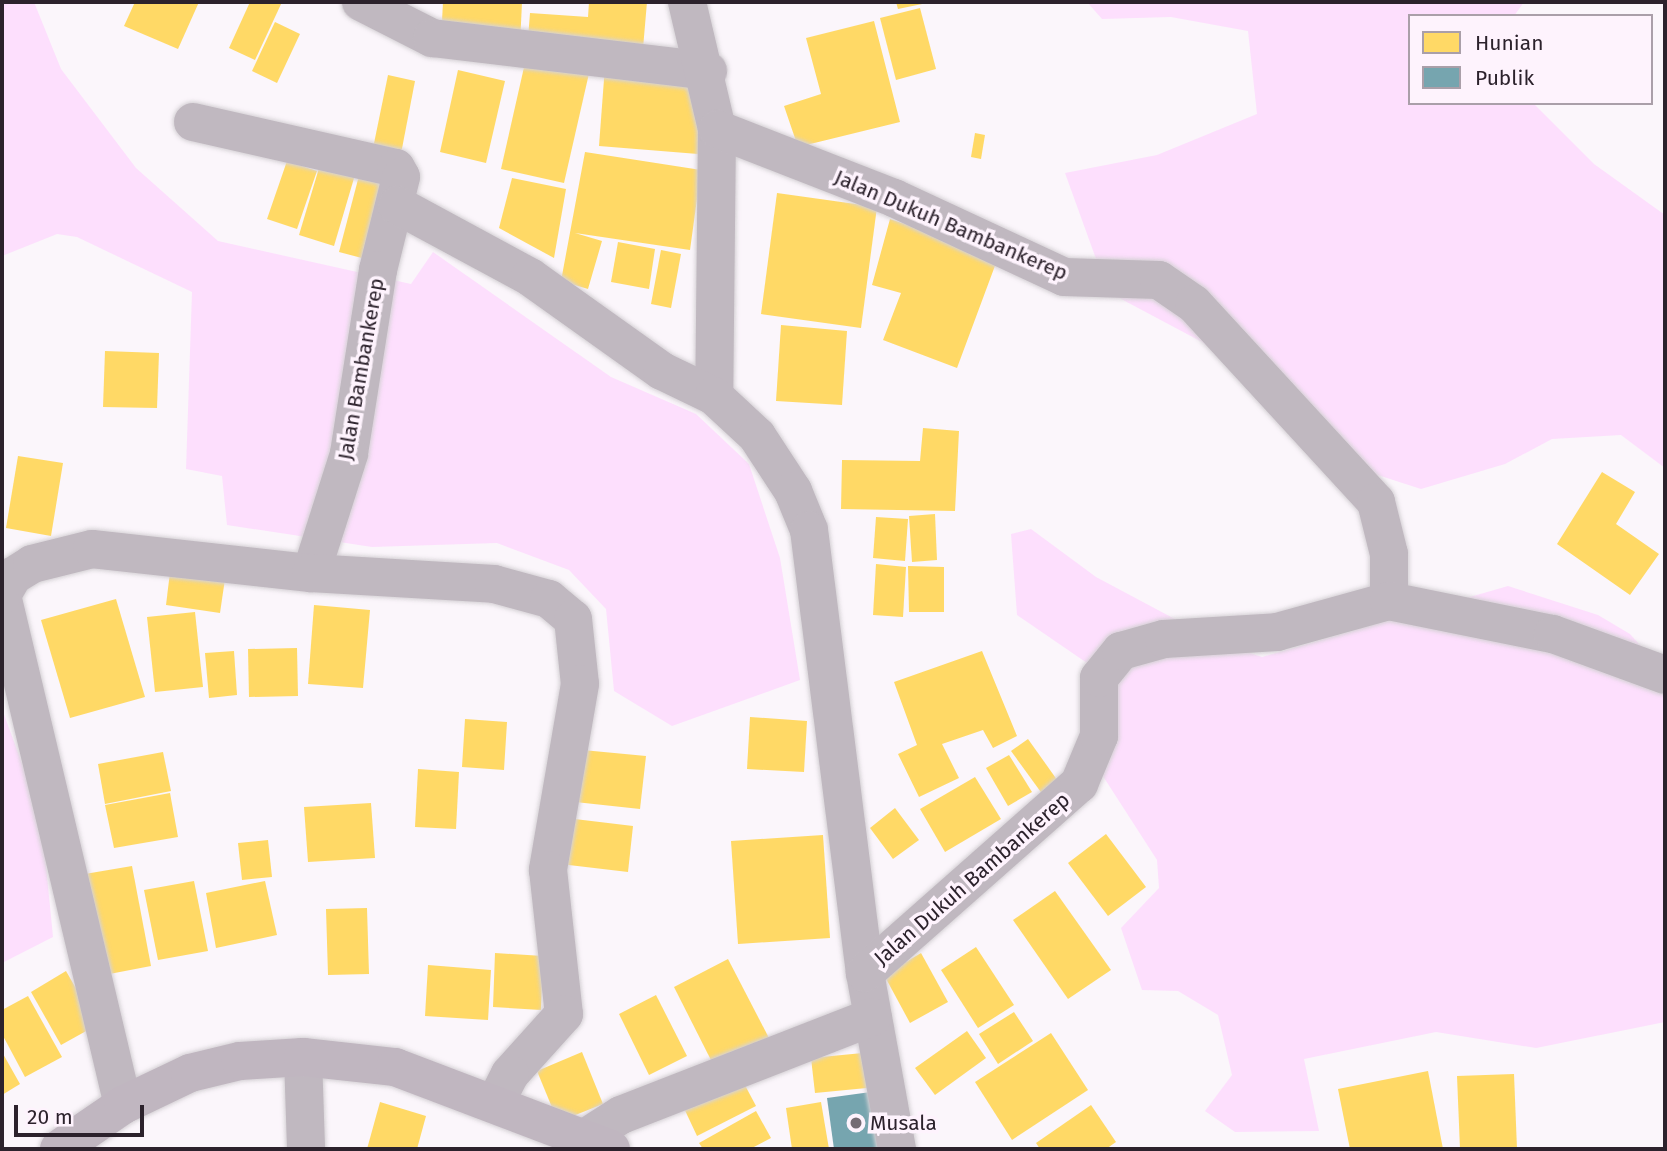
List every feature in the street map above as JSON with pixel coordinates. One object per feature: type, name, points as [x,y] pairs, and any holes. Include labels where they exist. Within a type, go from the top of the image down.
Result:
[{"type":"main road","points":[[59,1149],[124,1105],[190,1073],[240,1061],[303,1057],[395,1066],[496,1102],[598,1143]]},
{"type":"street","points":[[361,2],[432,38],[708,71]]},
{"type":"street","points":[[687,2],[708,71],[717,129],[714,396]]},
{"type":"street","name":"Jalan Bambankerep","points":[[193,122],[396,168],[402,187],[378,270],[349,454],[311,573]]},
{"type":"street","name":"Jalan Dukuh Bambankerep","points":[[717,129],[894,198],[1064,277],[1159,280],[1194,304],[1376,502],[1389,554],[1390,601]]},
{"type":"street","name":"Jalan Dukuh Bambankerep","points":[[397,205],[530,277],[662,371],[714,396],[757,436],[809,530],[865,973],[897,1149]]},
{"type":"street","points":[[124,1105],[2,595],[13,576],[32,564],[92,549],[311,573],[494,584],[549,599],[573,619],[580,684],[548,870],[564,1014],[510,1074],[496,1102]]},
{"type":"street","name":"Jalan Dukuh Bambankerep","points":[[865,973],[1079,784],[1099,736],[1099,678],[1121,651],[1164,639],[1277,632],[1390,601],[1553,634],[1665,675]]},
{"type":"street","points":[[598,1143],[621,1115],[873,1017]]},
{"type":"street","points":[[303,1057],[306,1149]]},
{"type":"shaded area","points":[[2,2],[34,2],[61,69],[136,168],[218,241],[411,284],[433,252],[611,377],[696,414],[749,464],[780,558],[800,680],[672,726],[614,691],[606,609],[569,570],[497,543],[372,547],[227,525],[222,476],[186,469],[192,292],[77,237],[57,234],[2,256]]},
{"type":"shaded area","points":[[1087,2],[1524,2],[1515,14],[1408,14],[1408,105],[1535,105],[1594,164],[1665,215],[1665,468],[1621,435],[1552,439],[1505,464],[1421,489],[1356,468],[1202,342],[1108,292],[1065,173],[1157,155],[1257,114],[1248,31],[1171,17],[1102,19]]},
{"type":"shaded area","points":[[1031,529],[1096,577],[1218,642],[1262,657],[1508,586],[1598,615],[1630,634],[1665,673],[1665,1022],[1536,1048],[1436,1032],[1304,1059],[1319,1131],[1235,1132],[1205,1111],[1232,1075],[1218,1015],[1178,991],[1142,990],[1121,928],[1159,888],[1157,860],[1099,770],[1087,663],[1017,615],[1011,534]]},
{"type":"shaded area","points":[[2,709],[41,815],[53,937],[2,963]]},
{"type":"building: Hunian","points":[[135,2],[199,2],[178,49],[124,26]]},
{"type":"building: Hunian","points":[[250,2],[282,2],[255,60],[229,48]]},
{"type":"building: Hunian","points":[[443,2],[522,2],[520,45],[441,40]]},
{"type":"building: Hunian","points":[[589,2],[647,2],[642,60],[527,51],[530,13],[588,17]]},
{"type":"building: Hunian","points":[[896,2],[927,2],[927,3],[898,9]]},
{"type":"building: Hunian","points":[[920,8],[936,69],[896,80],[880,18]]},
{"type":"building: Hunian","points":[[874,21],[900,122],[798,147],[784,106],[821,94],[806,38]]},
{"type":"building: Hunian","points":[[275,22],[300,34],[277,83],[252,71]]},
{"type":"building: Hunian","points":[[527,54],[590,69],[564,183],[501,169]]},
{"type":"building: Hunian","points":[[605,66],[704,74],[698,154],[599,146]]},
{"type":"building: Hunian","points":[[458,70],[505,81],[486,163],[440,152]]},
{"type":"building: Hunian","points":[[388,75],[415,81],[399,164],[371,158]]},
{"type":"building: Hunian","points":[[975,133],[985,135],[981,159],[971,157]]},
{"type":"building: Hunian","points":[[585,152],[701,170],[690,250],[575,233],[602,241],[588,289],[561,281]]},
{"type":"building: Hunian","points":[[322,158],[357,168],[334,246],[299,235]]},
{"type":"building: Hunian","points":[[287,161],[317,171],[297,229],[267,219]]},
{"type":"building: Hunian","points":[[361,168],[399,178],[377,262],[339,252]]},
{"type":"building: Hunian","points":[[512,178],[566,189],[554,258],[499,228]]},
{"type":"building: Hunian","points":[[777,193],[877,207],[861,328],[761,314]]},
{"type":"building: Hunian","points":[[890,219],[999,255],[957,368],[883,340],[901,293],[872,285]]},
{"type":"building: Hunian","points":[[618,242],[655,249],[649,289],[611,282]]},
{"type":"building: Hunian","points":[[661,250],[681,254],[671,308],[651,304]]},
{"type":"building: Hunian","points":[[781,325],[847,331],[842,405],[776,401]]},
{"type":"building: Hunian","points":[[105,351],[159,353],[157,408],[103,407]]},
{"type":"building: Hunian","points":[[923,428],[959,431],[955,511],[841,509],[842,460],[920,461]]},
{"type":"building: Hunian","points":[[18,456],[63,463],[51,536],[6,528]]},
{"type":"building: Hunian","points":[[1602,472],[1635,492],[1616,524],[1659,554],[1630,595],[1557,544]]},
{"type":"building: Hunian","points":[[935,514],[937,560],[912,562],[909,516]]},
{"type":"building: Hunian","points":[[876,517],[908,519],[905,561],[873,558]]},
{"type":"building: Hunian","points":[[171,564],[226,572],[220,613],[166,605]]},
{"type":"building: Hunian","points":[[876,564],[906,567],[903,617],[873,615]]},
{"type":"building: Hunian","points":[[908,566],[944,567],[944,612],[909,612]]},
{"type":"building: Hunian","points":[[116,599],[145,697],[70,718],[41,620]]},
{"type":"building: Hunian","points":[[314,605],[370,610],[363,688],[308,684]]},
{"type":"building: Hunian","points":[[195,612],[203,687],[155,692],[147,617]]},
{"type":"building: Hunian","points":[[297,648],[298,696],[249,697],[248,649]]},
{"type":"building: Hunian","points":[[234,651],[237,695],[209,698],[205,653]]},
{"type":"building: Hunian","points":[[982,651],[1017,736],[993,748],[983,730],[942,744],[959,778],[919,797],[898,754],[917,745],[894,682]]},
{"type":"building: Hunian","points":[[750,717],[807,721],[804,772],[747,769]]},
{"type":"building: Hunian","points":[[465,719],[507,722],[504,770],[462,767]]},
{"type":"building: Hunian","points":[[1028,739],[1060,784],[1043,795],[1011,751]]},
{"type":"building: Hunian","points":[[572,749],[646,756],[640,809],[566,801]]},
{"type":"building: Hunian","points":[[163,752],[171,791],[105,804],[98,764]]},
{"type":"building: Hunian","points":[[1009,755],[1032,792],[1008,806],[986,768]]},
{"type":"building: Hunian","points":[[418,769],[459,772],[456,829],[415,827]]},
{"type":"building: Hunian","points":[[975,777],[1001,819],[945,852],[920,809]]},
{"type":"building: Hunian","points":[[170,793],[178,837],[114,848],[105,805]]},
{"type":"building: Hunian","points":[[371,803],[375,858],[308,862],[304,807]]},
{"type":"building: Hunian","points":[[895,808],[919,840],[893,859],[870,828]]},
{"type":"building: Hunian","points":[[558,817],[633,826],[628,872],[552,863]]},
{"type":"building: Hunian","points":[[1106,834],[1146,887],[1108,916],[1068,863]]},
{"type":"building: Hunian","points":[[823,835],[830,938],[738,944],[731,841]]},
{"type":"building: Hunian","points":[[268,840],[272,877],[242,880],[238,843]]},
{"type":"building: Hunian","points":[[132,866],[151,966],[99,976],[79,875]]},
{"type":"building: Hunian","points":[[194,881],[208,951],[158,960],[144,890]]},
{"type":"building: Hunian","points":[[265,881],[277,935],[216,948],[206,893]]},
{"type":"building: Hunian","points":[[1055,891],[1111,970],[1068,999],[1013,920]]},
{"type":"building: Hunian","points":[[367,908],[369,974],[328,975],[326,909]]},
{"type":"building: Hunian","points":[[976,947],[1014,1005],[978,1028],[941,970]]},
{"type":"building: Hunian","points":[[495,953],[543,956],[541,1010],[493,1007]]},
{"type":"building: Hunian","points":[[921,953],[948,1002],[910,1023],[884,975]]},
{"type":"building: Hunian","points":[[728,959],[770,1040],[715,1068],[674,987]]},
{"type":"building: Hunian","points":[[428,965],[491,970],[488,1020],[425,1016]]},
{"type":"building: Hunian","points":[[66,971],[97,1025],[61,1045],[31,992]]},
{"type":"building: Hunian","points":[[656,995],[687,1056],[649,1075],[619,1014]]},
{"type":"building: Hunian","points":[[28,996],[62,1057],[25,1077],[2,1034],[2,1010]]},
{"type":"building: Hunian","points":[[1014,1012],[1033,1041],[998,1064],[979,1034]]},
{"type":"building: Hunian","points":[[967,1031],[986,1058],[935,1095],[915,1068]]},
{"type":"building: Hunian","points":[[1051,1033],[1088,1090],[1012,1140],[975,1082]]},
{"type":"building: Hunian","points":[[2,1052],[20,1084],[2,1095]]},
{"type":"building: Hunian","points":[[582,1052],[603,1104],[558,1122],[537,1071]]},
{"type":"building: Hunian","points":[[873,1052],[877,1087],[815,1093],[811,1058]]},
{"type":"building: Hunian","points":[[1428,1071],[1443,1149],[1350,1149],[1338,1089]]},
{"type":"building: Hunian","points":[[739,1074],[756,1106],[697,1136],[682,1104]]},
{"type":"building: Hunian","points":[[1514,1074],[1517,1149],[1460,1149],[1457,1076]]},
{"type":"building: Hunian","points":[[380,1102],[426,1116],[417,1149],[367,1149]]},
{"type":"building: Hunian","points":[[821,1102],[829,1149],[792,1149],[786,1108]]},
{"type":"building: Hunian","points":[[1091,1105],[1116,1142],[1106,1149],[1040,1149],[1036,1143]]},
{"type":"building: Hunian","points":[[756,1111],[771,1138],[750,1149],[703,1149],[699,1143]]},
{"type":"building: Publik","name":"Musala","points":[[878,1091],[885,1149],[834,1149],[827,1098]]},
{"type":"place","name":"Musala","points":[[856,1123]]}]
